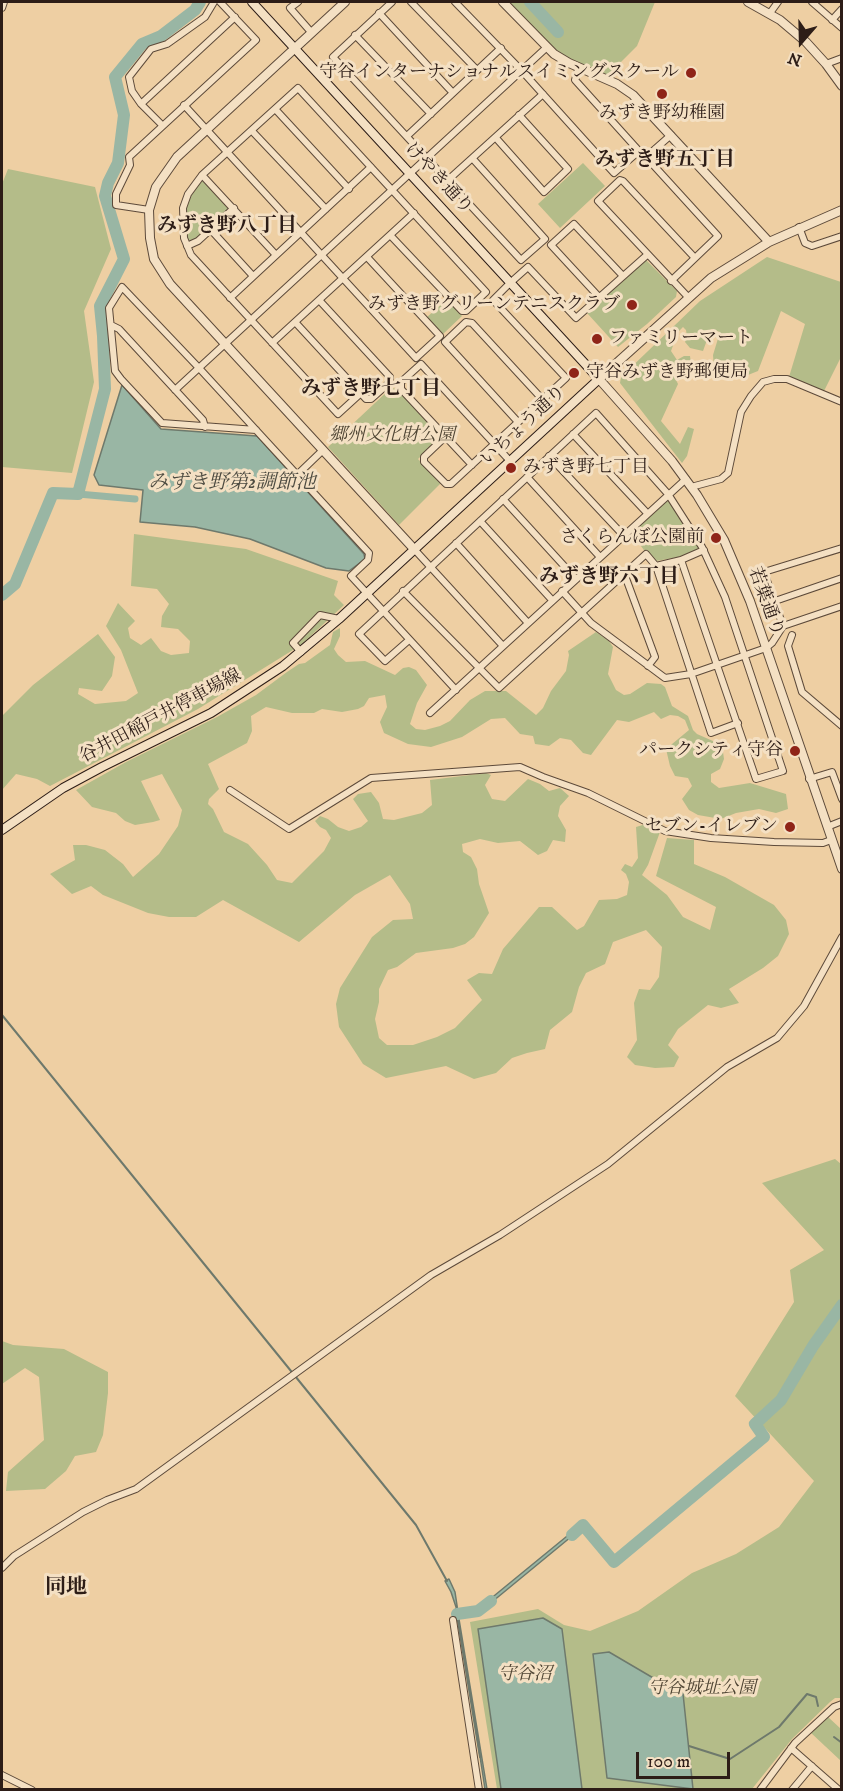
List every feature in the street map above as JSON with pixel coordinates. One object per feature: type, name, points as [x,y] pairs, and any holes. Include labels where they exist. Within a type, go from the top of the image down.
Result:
[{"type":"main road","name":"けやき通り","points":[[252,2],[599,379]]},
{"type":"main road","name":"いちょう通り","points":[[332,625],[599,379]]},
{"type":"main road","name":"谷井田稲戸井停車場線","points":[[2,830],[80,779],[237,698],[301,652],[332,625]]},
{"type":"street","points":[[2,8],[4,2]]},
{"type":"street","points":[[162,125],[141,104],[132,91],[129,77],[151,49],[167,44],[205,17],[214,2]]},
{"type":"street","points":[[149,210],[116,205],[116,194],[130,165],[129,157],[256,39],[220,2]]},
{"type":"street","points":[[298,2],[290,8],[312,32]]},
{"type":"street","points":[[345,2],[169,167],[156,187],[149,210],[150,238],[154,259],[170,284],[503,646]]},
{"type":"street","points":[[392,2],[333,57],[521,260],[545,238],[473,159]]},
{"type":"street","points":[[411,2],[477,70]]},
{"type":"street","points":[[455,2],[501,48],[614,173],[639,151],[575,80],[579,67]]},
{"type":"street","points":[[503,2],[546,48],[562,59],[624,88],[769,242]]},
{"type":"street","points":[[748,2],[770,13],[806,42],[842,86]]},
{"type":"street","points":[[770,13],[778,2]]},
{"type":"street","points":[[812,2],[842,28]]},
{"type":"street","points":[[832,20],[842,9]]},
{"type":"street","points":[[380,13],[453,93]]},
{"type":"street","points":[[141,104],[235,17]]},
{"type":"street","points":[[355,35],[431,114]]},
{"type":"street","points":[[407,136],[501,48]]},
{"type":"street","points":[[175,390],[546,48]]},
{"type":"street","points":[[826,64],[842,58]]},
{"type":"street","points":[[361,393],[338,414],[191,255],[183,231],[183,208],[188,194],[202,175],[229,153],[298,88],[486,292],[466,311],[462,311],[390,235]]},
{"type":"street","points":[[448,180],[543,94]]},
{"type":"street","points":[[184,105],[416,358],[440,336],[367,257]]},
{"type":"street","points":[[276,110],[349,189]]},
{"type":"street","points":[[496,138],[544,192],[568,169],[519,115]]},
{"type":"street","points":[[252,131],[326,209]]},
{"type":"street","points":[[670,135],[646,158],[717,236],[671,281]]},
{"type":"street","points":[[230,298],[371,167]]},
{"type":"street","points":[[202,175],[276,255]]},
{"type":"street","points":[[688,297],[598,201],[621,180],[623,181],[695,258]]},
{"type":"street","points":[[187,246],[198,241],[234,208]]},
{"type":"street","name":"いちょう通り","points":[[599,379],[688,297],[736,261],[799,227],[842,210]]},
{"type":"street","points":[[272,343],[414,213]]},
{"type":"street","points":[[599,297],[551,245],[574,224],[623,276]]},
{"type":"street","points":[[799,227],[805,243],[812,246],[842,236]]},
{"type":"street","points":[[211,230],[253,276]]},
{"type":"street","points":[[445,437],[424,457],[424,462],[446,484],[451,484],[566,378],[493,300],[510,283],[528,267],[576,318],[647,255]]},
{"type":"street","points":[[256,430],[162,423],[115,371],[110,308],[122,287],[199,368],[256,430],[297,475],[369,553],[368,560],[351,576],[456,690]]},
{"type":"street","points":[[296,322],[366,399],[371,399],[389,382],[390,377],[320,300]]},
{"type":"street","points":[[518,422],[445,342],[466,322],[472,323],[543,400]]},
{"type":"street","points":[[111,325],[119,329],[203,420],[205,427]]},
{"type":"street","points":[[472,465],[400,386],[401,382],[421,364],[510,461]]},
{"type":"street","name":"若葉通り","points":[[599,379],[692,486],[735,563],[842,869]]},
{"type":"street","points":[[692,486],[721,479],[728,473],[741,412],[763,382],[787,379],[842,402]]},
{"type":"street","points":[[409,640],[385,661],[359,634],[382,610],[596,413],[668,495],[704,550],[725,597],[783,771],[756,780],[681,560]]},
{"type":"street","points":[[573,434],[647,513]]},
{"type":"street","points":[[297,475],[323,450]]},
{"type":"street","points":[[549,456],[623,535]]},
{"type":"street","points":[[526,477],[600,557]]},
{"type":"street","points":[[430,713],[686,479]]},
{"type":"street","points":[[503,499],[576,579]]},
{"type":"street","points":[[480,521],[552,600]]},
{"type":"street","points":[[456,543],[528,623]]},
{"type":"street","points":[[783,626],[764,572],[842,548]]},
{"type":"street","points":[[656,566],[681,560],[704,550]]},
{"type":"street","points":[[404,591],[499,688],[646,554],[656,566],[711,733],[738,723]]},
{"type":"street","points":[[624,573],[655,657],[648,666]]},
{"type":"street","points":[[775,600],[842,578]]},
{"type":"street","points":[[562,591],[591,623],[665,678],[691,674],[766,648],[783,626],[842,606]]},
{"type":"street","points":[[301,652],[293,643],[320,615],[339,619]]},
{"type":"street","points":[[792,635],[788,646],[802,692],[842,726]]},
{"type":"street","points":[[230,790],[289,828],[371,778],[520,767],[588,793],[665,831],[711,838],[774,842],[823,843],[831,840]]},
{"type":"street","points":[[810,779],[832,772],[842,799]]},
{"type":"street","points":[[827,827],[842,821]]},
{"type":"street","points":[[2,1568],[14,1556],[83,1512],[136,1489],[431,1275],[500,1235],[608,1164],[727,1067],[777,1038],[804,1006],[842,937]]},
{"type":"street","points":[[453,1620],[479,1790]]},
{"type":"street","points":[[760,1790],[791,1748],[827,1713],[842,1704]]},
{"type":"street","points":[[791,1748],[834,1788]]},
{"type":"street","points":[[792,1790],[812,1766]]},
{"type":"street","points":[[2,1775],[32,1790]]},
{"type":"green space","points":[[508,2],[655,2],[637,46],[608,75],[564,56],[552,48]]},
{"type":"green space","points":[[583,163],[605,186],[560,228],[538,204]]},
{"type":"green space","points":[[8,169],[95,187],[111,249],[84,311],[94,382],[72,473],[2,467],[2,184]]},
{"type":"green space","points":[[201,180],[230,207],[197,240],[189,242],[185,213],[191,195]]},
{"type":"green space","points":[[767,257],[841,282],[841,357],[822,395],[789,377],[805,324],[781,311],[758,371],[748,375],[714,368],[713,355],[720,332],[711,329],[703,351],[690,348],[685,342],[687,337],[683,327],[678,332],[671,351],[677,360],[690,356],[691,363],[684,370],[676,367],[674,376],[678,384],[661,421],[680,444],[688,427],[694,429],[687,456],[682,463],[620,383],[621,377],[700,301]]},
{"type":"green space","name":"みずき野グリーンテニスクラブ","points":[[645,259],[677,291],[676,297],[618,347],[587,313]]},
{"type":"green space","points":[[447,299],[462,316],[442,335],[426,318]]},
{"type":"green space","name":"郷州文化財公園","points":[[391,388],[397,389],[440,435],[440,438],[418,459],[441,483],[399,525],[328,447]]},
{"type":"green space","points":[[668,501],[699,550],[679,557],[656,561],[646,553],[631,532]]},
{"type":"green space","points":[[134,534],[246,549],[338,581],[334,595],[344,605],[301,645],[198,709],[50,786],[37,779],[16,774],[2,790],[2,716],[33,685],[98,634],[115,657],[112,676],[102,691],[79,688],[78,694],[95,704],[126,701],[138,693],[121,650],[106,626],[118,603],[135,621],[128,628],[130,638],[141,645],[151,638],[161,651],[171,655],[189,653],[190,641],[178,629],[161,627],[162,616],[169,604],[157,589],[131,586]]},
{"type":"green space","points":[[340,628],[340,636],[334,649],[346,662],[365,661],[395,675],[403,668],[409,667],[416,670],[427,685],[417,703],[410,724],[416,729],[425,730],[450,721],[470,700],[485,691],[506,691],[536,715],[543,708],[551,691],[566,671],[568,651],[596,632],[609,641],[613,647],[608,674],[616,690],[624,695],[630,694],[647,683],[661,684],[665,687],[672,706],[688,716],[697,734],[722,745],[724,759],[720,769],[711,774],[711,782],[719,788],[750,783],[786,794],[788,809],[776,813],[759,809],[736,813],[721,819],[698,815],[689,810],[682,799],[692,786],[688,778],[675,776],[666,749],[689,730],[685,720],[678,716],[670,715],[661,719],[654,712],[629,722],[617,720],[591,755],[583,753],[571,740],[560,738],[549,746],[535,744],[533,736],[520,734],[505,718],[491,719],[462,737],[431,747],[408,744],[384,733],[380,722],[387,707],[385,695],[369,698],[364,706],[358,709],[342,712],[322,709],[314,713],[292,713],[266,707],[251,716],[252,731],[247,743],[208,764],[219,789],[209,799],[208,804],[213,809],[224,832],[248,844],[277,880],[292,883],[324,851],[331,838],[326,830],[315,821],[320,816],[349,831],[361,827],[368,821],[353,799],[358,794],[371,792],[379,803],[383,819],[394,820],[422,813],[432,805],[430,780],[486,773],[491,775],[485,785],[492,799],[505,801],[528,779],[549,791],[560,788],[569,796],[560,806],[558,816],[566,830],[565,842],[553,840],[547,851],[538,855],[520,841],[498,843],[480,839],[462,844],[463,852],[471,857],[477,869],[479,884],[489,913],[474,937],[465,944],[416,953],[397,967],[388,970],[379,989],[375,1019],[379,1038],[387,1045],[413,1045],[455,1028],[482,1000],[467,980],[479,973],[492,974],[503,949],[539,907],[552,907],[577,930],[584,926],[599,900],[617,899],[627,895],[629,882],[626,874],[621,870],[625,864],[632,867],[638,858],[636,827],[646,824],[660,832],[642,875],[667,895],[683,917],[710,930],[716,907],[656,876],[667,838],[694,840],[694,864],[725,877],[774,905],[786,920],[789,934],[778,956],[729,989],[739,1003],[721,1008],[708,1005],[678,1029],[668,1045],[679,1057],[674,1067],[655,1068],[635,1065],[627,1057],[637,1040],[634,1003],[639,989],[650,990],[659,977],[662,947],[646,930],[613,942],[605,964],[586,973],[579,987],[572,1012],[550,1030],[545,1049],[512,1058],[496,1073],[474,1079],[446,1066],[386,1078],[363,1064],[339,1027],[336,1004],[340,988],[372,937],[393,920],[413,919],[410,904],[390,875],[355,895],[299,942],[223,900],[196,917],[169,917],[148,913],[103,895],[91,886],[72,894],[50,874],[75,860],[73,845],[86,845],[105,850],[123,864],[133,877],[159,854],[178,826],[182,810],[162,774],[141,781],[160,820],[153,822],[135,825],[125,821],[116,813],[92,807],[76,790],[256,695],[330,645],[333,632]]},
{"type":"green space","name":"守谷城址公園","points":[[835,1159],[841,1164],[841,1698],[835,1698],[830,1702],[792,1739],[752,1789],[497,1789],[470,1622],[538,1609],[564,1625],[590,1631],[638,1611],[692,1573],[736,1554],[779,1527],[814,1481],[735,1396],[794,1302],[790,1270],[824,1250],[762,1183]]},
{"type":"green space","points":[[2,1341],[13,1345],[64,1349],[108,1372],[103,1435],[96,1452],[75,1456],[66,1471],[45,1489],[6,1491],[8,1472],[44,1440],[39,1377],[25,1368],[2,1384]]},
{"type":"green space","points":[[827,1716],[841,1729],[841,1761],[810,1732]]},
{"type":"water","name":"みずき野第2調節池","points":[[122,385],[161,429],[257,436],[364,554],[365,559],[349,571],[326,568],[250,539],[195,527],[140,522],[143,490],[99,485],[94,475]]},
{"type":"water","points":[[583,1523],[583,1527],[481,1611],[458,1613],[445,1581],[449,1579],[455,1592],[458,1612],[478,1609]]},
{"type":"water","points":[[458,1613],[487,1789],[485,1789]]},
{"type":"water","name":"守谷沼","points":[[543,1618],[562,1629],[582,1789],[501,1789],[478,1629]]},
{"type":"water","points":[[609,1652],[655,1679],[682,1684],[693,1789],[607,1778],[593,1654]]},
{"type":"waterway","points":[[2,595],[15,584],[53,493],[78,494],[105,389],[100,306],[124,259],[105,196],[108,183],[118,163],[124,115],[115,77],[142,44],[161,36],[195,10],[200,2]]},
{"type":"waterway","points":[[530,2],[558,32]]},
{"type":"waterway","points":[[78,494],[135,499]]},
{"type":"waterway","points":[[2,1015],[416,1525],[447,1581]]},
{"type":"waterway","points":[[572,1535],[583,1525],[614,1562],[764,1437],[755,1424],[781,1400],[813,1346],[842,1305]]},
{"type":"waterway","points":[[457,1614],[478,1611],[491,1601]]},
{"type":"waterway","points":[[456,1609],[480,1757]]},
{"type":"waterway","points":[[689,1746],[730,1759],[779,1727],[807,1694],[816,1697],[818,1706]]},
{"type":"waterway","points":[[834,1737],[842,1743]]},
{"type":"place","name":"守谷インターナショナルスイミングスクール","points":[[691,73]]},
{"type":"place","name":"みずき野幼稚園","points":[[662,94]]},
{"type":"place","name":"みずき野グリーンテニスクラブ","points":[[632,305]]},
{"type":"place","name":"ファミリーマート","points":[[597,339]]},
{"type":"place","name":"守谷みずき野郵便局","points":[[574,373]]},
{"type":"place","name":"みずき野七丁目","points":[[511,468]]},
{"type":"place","name":"さくらんぼ公園前","points":[[716,538]]},
{"type":"place","name":"パークシティ守谷","points":[[795,751]]},
{"type":"place","name":"セブン-イレブン","points":[[790,827]]},
{"type":"district","name":"みずき野五丁目","points":[[665,161]]},
{"type":"district","name":"みずき野八丁目","points":[[227,227]]},
{"type":"district","name":"みずき野七丁目","points":[[371,390]]},
{"type":"district","name":"みずき野六丁目","points":[[609,578]]},
{"type":"district","name":"同地","points":[[66,1589]]}]
